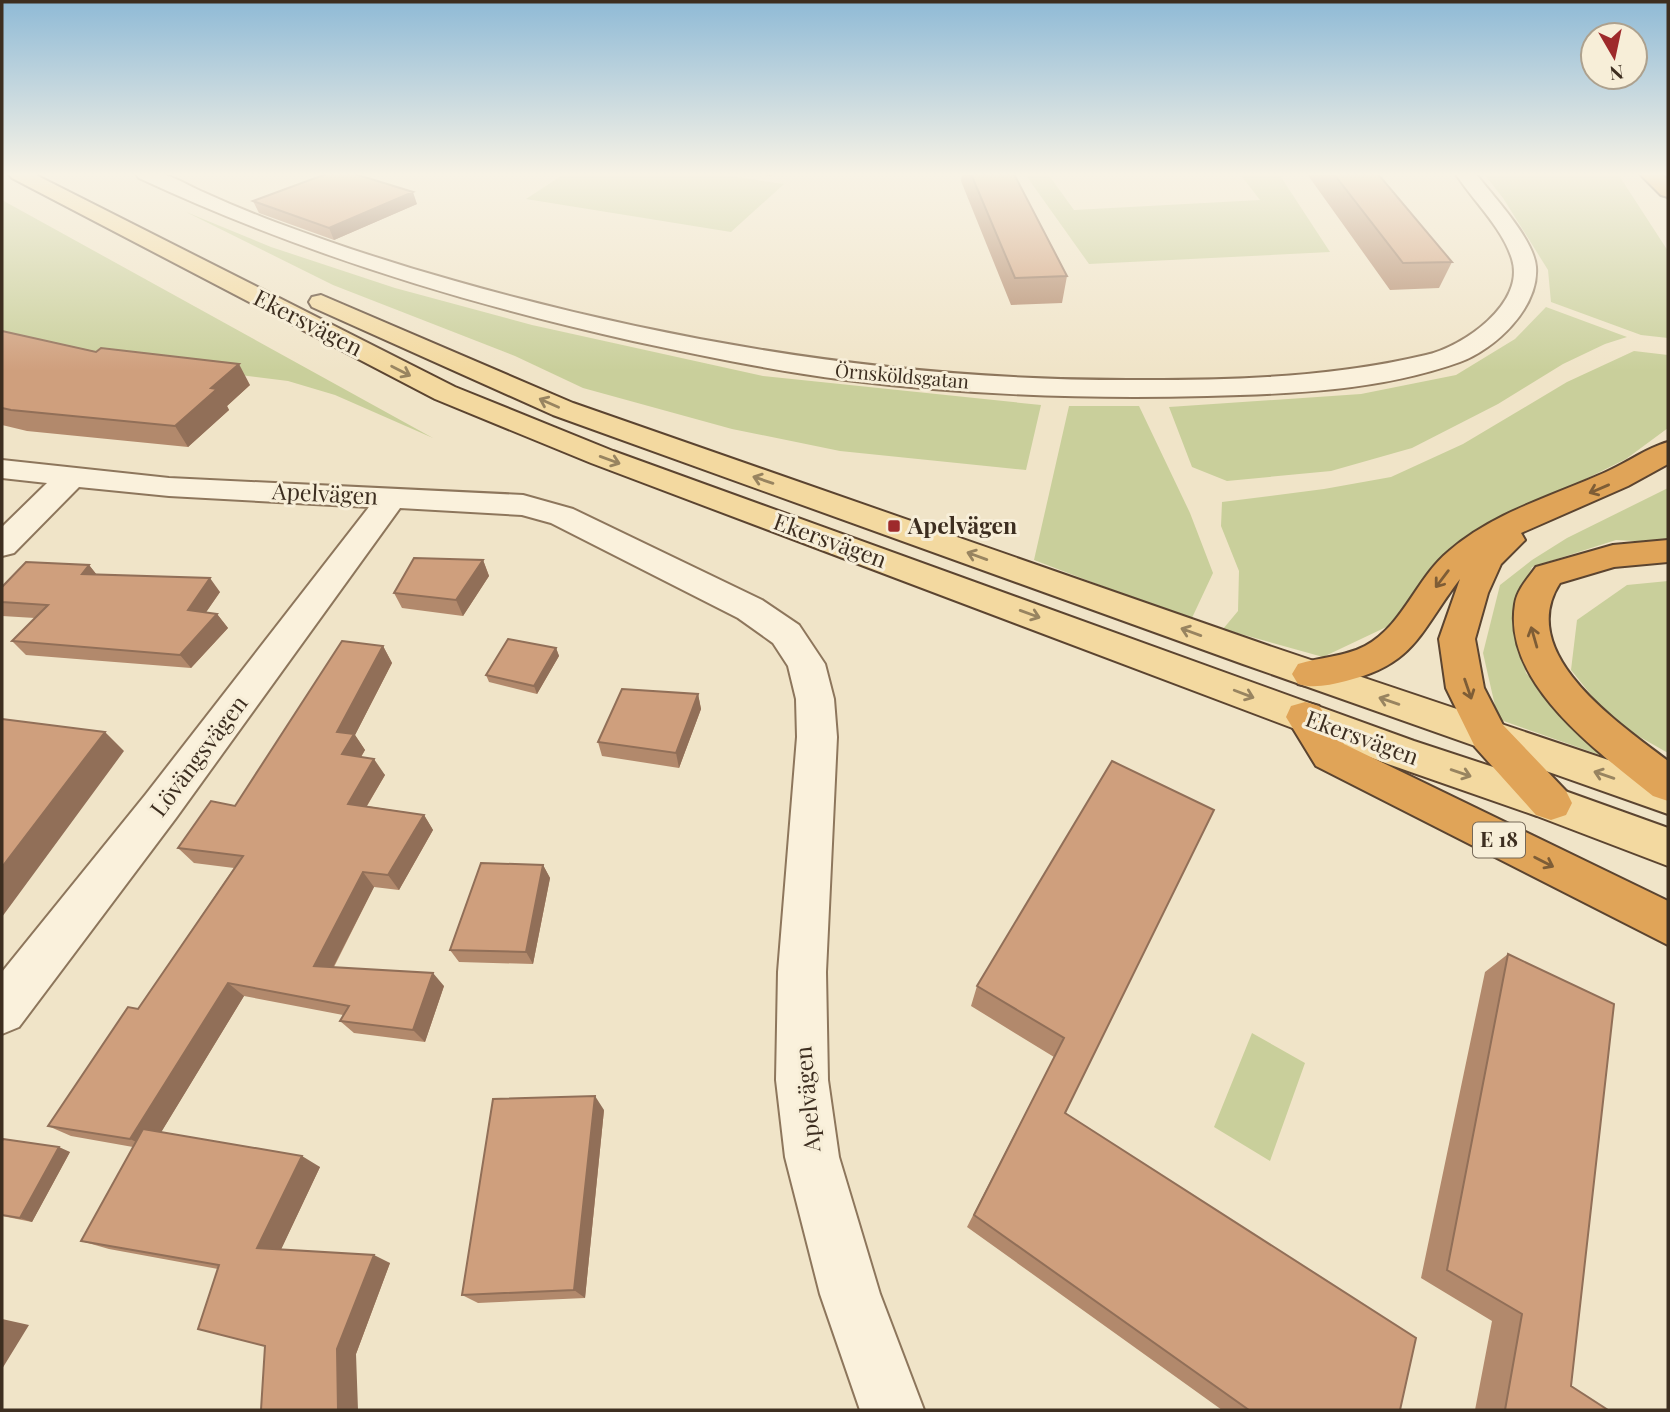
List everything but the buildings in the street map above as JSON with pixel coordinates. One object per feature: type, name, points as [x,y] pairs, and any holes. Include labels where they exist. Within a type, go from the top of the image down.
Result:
[{"type":"highway","name":"E 18","points":[[1311,674],[1348,666],[1385,651],[1406,631],[1445,575],[1461,558],[1491,536],[1614,483],[1668,451]]},
{"type":"highway","name":"E 18","points":[[1538,514],[1487,558],[1471,593],[1457,639],[1465,688],[1489,736],[1551,803]]},
{"type":"highway","points":[[1668,551],[1613,556],[1548,575],[1532,600],[1530,623],[1536,645],[1550,675],[1566,696],[1592,725],[1668,785]]},
{"type":"highway","name":"E 18","points":[[1305,717],[1330,755],[1668,924]]},
{"type":"main road","name":"Ekersvägen","points":[[147,240],[445,393],[602,457],[1305,717],[1668,847]]},
{"type":"main road","name":"Ekersvägen","points":[[197,240],[333,309],[563,409],[1256,655],[1668,797]]},
{"type":"street","name":"Örnsköldsgatan","points":[[302,240],[329,251],[456,290],[632,333],[788,364],[959,382],[1146,390],[1342,381],[1384,374],[1457,354],[1479,340],[1503,319],[1518,299],[1525,263],[1514,240]]},
{"type":"street","name":"Apelvägen","points":[[2,468],[169,487],[523,505],[562,516],[750,609],[786,634],[806,664],[815,699],[817,737],[802,972],[802,1080],[812,1157],[850,1294],[892,1410]]},
{"type":"street","points":[[2,545],[71,477]]},
{"type":"street","name":"Lövängsvägen","points":[[2,1010],[161,806],[392,498]]},
{"type":"green space","points":[[2,240],[74,240],[433,438],[335,395],[288,381],[55,352],[2,337]]},
{"type":"green space","points":[[242,240],[254,240],[395,288],[532,325],[763,376],[1041,405],[1026,470],[840,451],[732,429],[583,388],[515,356],[333,285]]},
{"type":"green space","points":[[1072,240],[1322,240],[1330,252],[1089,264]]},
{"type":"green space","points":[[1529,240],[1661,240],[1668,251],[1668,338],[1641,335],[1551,302],[1548,270]]},
{"type":"green space","points":[[1546,307],[1627,337],[1605,344],[1563,364],[1498,404],[1412,448],[1331,471],[1227,481],[1192,467],[1169,407],[1361,394],[1456,375],[1515,339]]},
{"type":"green space","points":[[1634,351],[1668,355],[1668,428],[1626,459],[1525,509],[1399,621],[1323,657],[1223,629],[1238,611],[1239,571],[1221,526],[1222,502],[1391,477],[1463,444],[1567,382]]},
{"type":"green space","points":[[1069,406],[1139,406],[1190,513],[1213,573],[1191,620],[1034,560]]},
{"type":"green space","points":[[1668,488],[1668,543],[1616,540],[1532,567],[1512,616],[1526,673],[1600,755],[1498,719],[1483,653],[1500,585],[1567,538]]},
{"type":"green space","points":[[1668,581],[1668,753],[1612,721],[1571,670],[1577,620],[1627,585]]},
{"type":"green space","points":[[1252,1033],[1305,1063],[1270,1161],[1214,1127]]},
{"type":"place","name":"Apelvägen","points":[[894,526]]}]
